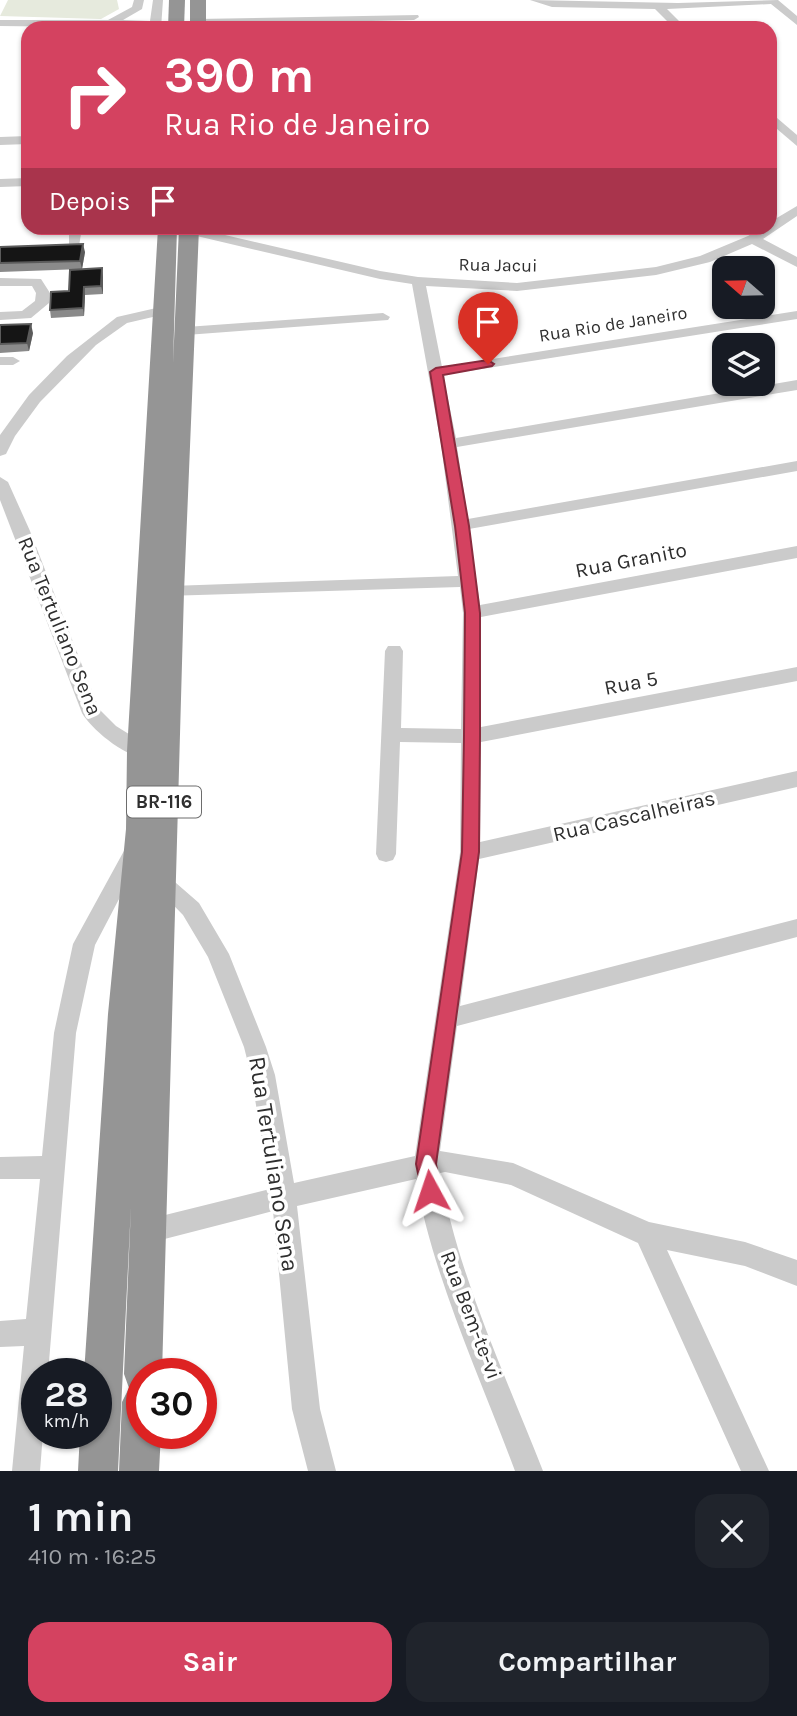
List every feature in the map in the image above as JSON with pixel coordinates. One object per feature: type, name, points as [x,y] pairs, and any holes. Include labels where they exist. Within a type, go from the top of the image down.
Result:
[{"type":"highway","points":[[176,21],[177,0]]},
{"type":"highway","points":[[198,0],[198,21]]},
{"type":"highway","points":[[99,1471],[124,1014],[141,829],[141,751],[175,321],[195,235]]},
{"type":"highway","name":"BR-116","points":[[144,1358],[171,592],[175,321]]},
{"type":"highway","points":[[139,1471],[140,1449]]},
{"type":"street","points":[[113,21],[131,14],[139,6],[139,0]]},
{"type":"street","points":[[535,0],[552,4],[658,6],[773,0],[797,22]]},
{"type":"street","points":[[156,21],[159,1]]},
{"type":"street","points":[[658,6],[673,21]]},
{"type":"street","points":[[269,21],[412,13],[416,21]]},
{"type":"street","points":[[0,23],[21,23]]},
{"type":"street","points":[[777,123],[797,142]]},
{"type":"street","points":[[0,141],[21,140]]},
{"type":"street","points":[[0,183],[21,182]]},
{"type":"street","name":"Rua Jacui","points":[[777,223],[797,210]]},
{"type":"street","points":[[74,243],[75,235]]},
{"type":"street","name":"Rua Jacui","points":[[218,235],[418,281],[517,286],[579,281],[679,266],[705,259],[758,235]]},
{"type":"street","points":[[741,235],[797,263]]},
{"type":"street","name":"Rua Bem-te-vi","points":[[418,281],[449,444],[472,613],[470,852],[426,1164],[434,1211],[449,1258],[529,1471]]},
{"type":"street","points":[[0,282],[36,282],[43,293],[42,303],[29,314],[0,316]]},
{"type":"street","name":"Rua Rio de Janeiro","points":[[436,372],[797,315]]},
{"type":"street","points":[[0,451],[9,431],[36,395],[106,330],[132,316],[175,321],[383,317]]},
{"type":"street","points":[[449,444],[797,385]]},
{"type":"street","points":[[462,526],[797,466]]},
{"type":"street","name":"Rua Tertuliano Sena","points":[[0,482],[22,531],[91,713],[109,731],[141,751]]},
{"type":"street","name":"Rua Granito","points":[[472,613],[797,552]]},
{"type":"street","points":[[171,592],[469,580]]},
{"type":"street","points":[[386,854],[394,651]]},
{"type":"street","name":"Rua 5","points":[[389,735],[472,736],[797,674]]},
{"type":"street","name":"Rua Cascalheiras","points":[[470,852],[797,779]]},
{"type":"street","points":[[27,1459],[65,1033],[84,944],[127,868],[141,829]]},
{"type":"street","name":"Rua Tertuliano Sena","points":[[161,882],[191,909],[218,954],[263,1075],[284,1196],[306,1409],[322,1471]]},
{"type":"street","points":[[446,1019],[797,928]]},
{"type":"street","points":[[149,1231],[284,1196],[426,1164],[460,1162],[513,1174],[647,1234],[745,1254],[797,1273]]},
{"type":"street","points":[[0,1168],[52,1167]]},
{"type":"street","points":[[647,1234],[755,1471]]},
{"type":"street","points":[[0,1334],[36,1336]]},
{"type":"street","points":[[0,1342],[36,1336]]},
{"type":"shaded area","points":[[8,0],[117,0],[119,9],[101,19],[0,16]]},
{"type":"building","points":[[83,244],[80,261],[0,263],[0,247]]},
{"type":"building","points":[[102,268],[101,286],[84,287],[83,308],[50,310],[51,292],[69,291],[70,270]]},
{"type":"building","points":[[31,324],[27,343],[0,344],[0,325]]},
{"type":"route","points":[[430,1191],[426,1164],[470,852],[472,736],[472,613],[462,526],[436,372],[488,364]]}]
